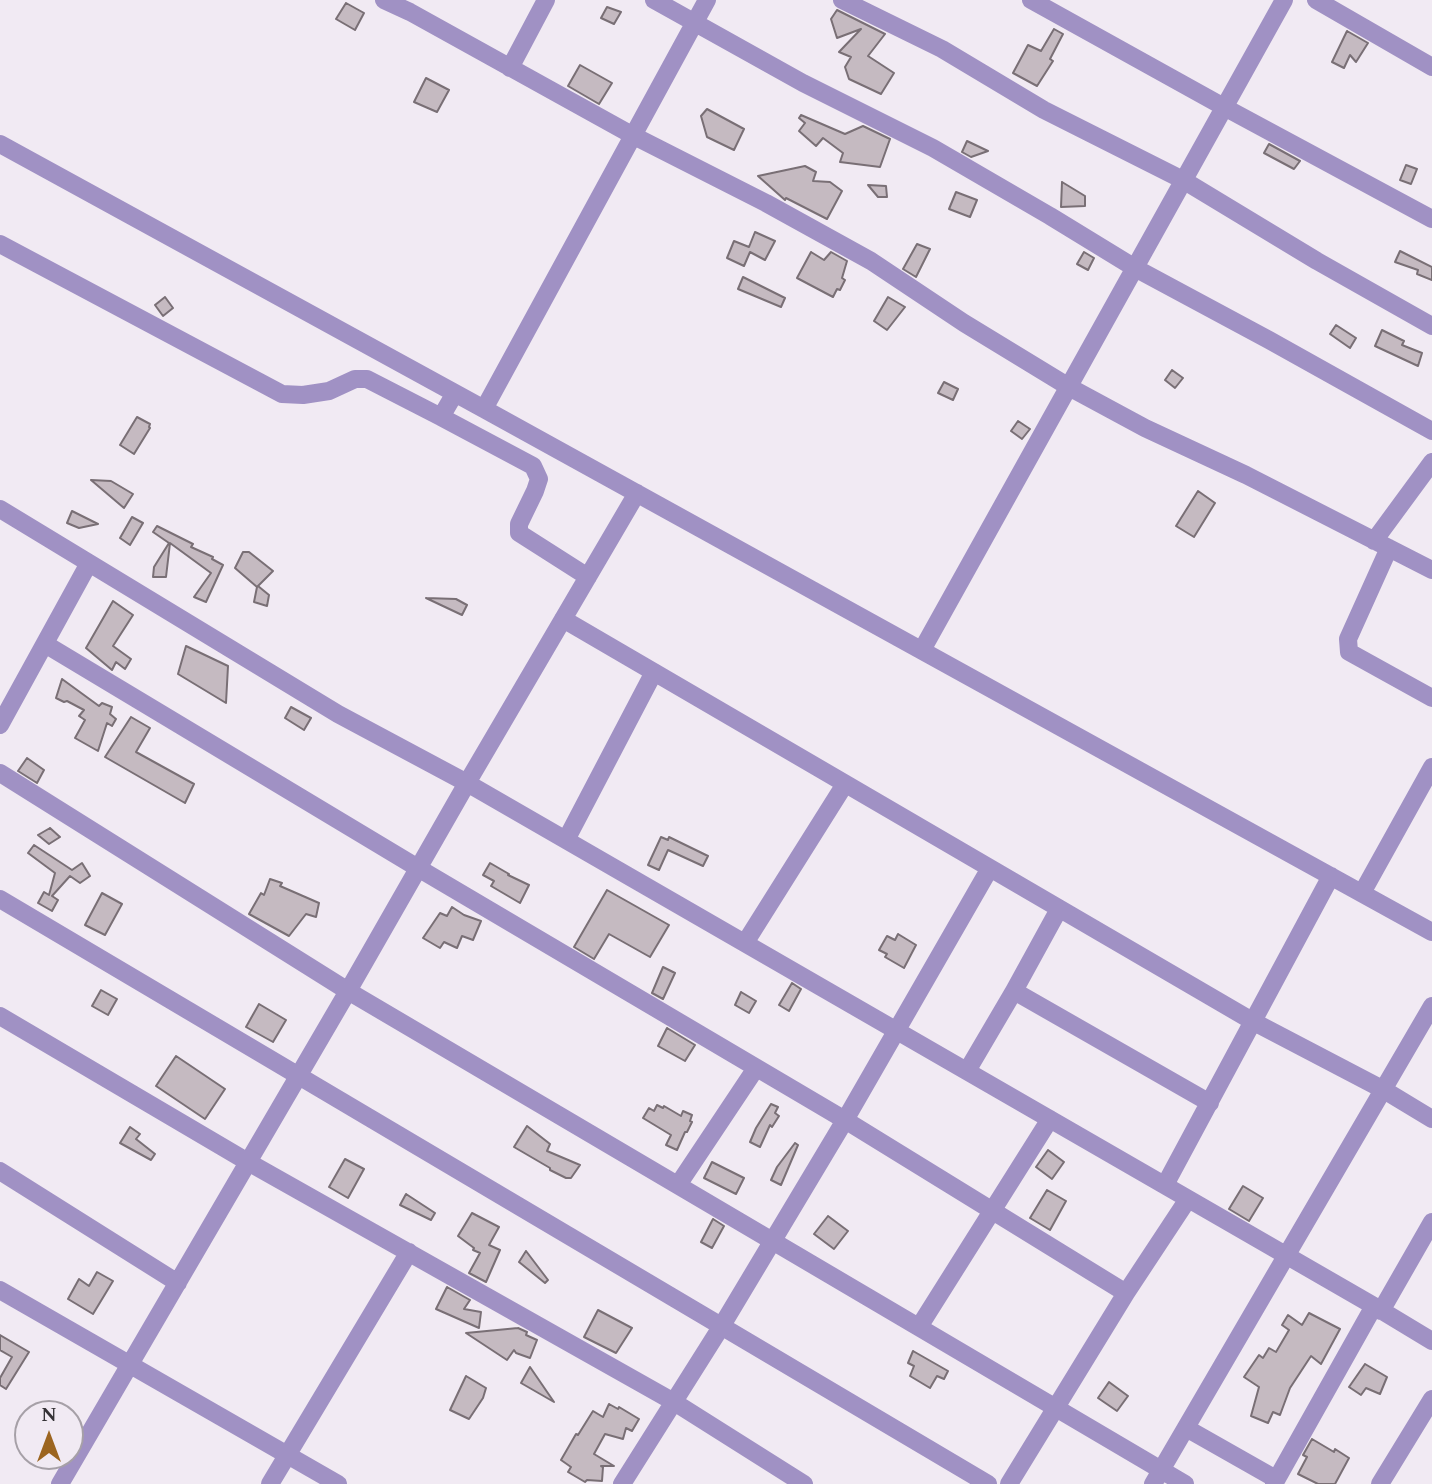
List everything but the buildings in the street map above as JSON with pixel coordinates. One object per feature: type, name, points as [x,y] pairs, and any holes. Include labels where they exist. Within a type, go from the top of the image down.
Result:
[{"type":"street","points":[[384,0],[871,261],[964,323],[1069,387],[1145,428],[1246,475],[1432,570]]},
{"type":"street","points":[[510,68],[546,0]]},
{"type":"street","points":[[654,0],[803,83],[933,148],[1135,268],[1432,431]]},
{"type":"street","points":[[484,409],[707,0]]},
{"type":"street","points":[[842,0],[943,49],[1044,110],[1184,180],[1317,261],[1432,326]]},
{"type":"street","points":[[1031,0],[1432,219]]},
{"type":"street","points":[[922,650],[1284,0]]},
{"type":"street","points":[[1316,0],[1432,66]]},
{"type":"street","points":[[0,144],[1432,932]]},
{"type":"street","points":[[0,244],[282,394],[303,396],[329,391],[355,379],[366,379],[533,466],[539,479],[536,491],[519,524],[519,533],[588,577]]},
{"type":"street","points":[[441,417],[455,393]]},
{"type":"street","points":[[1432,462],[1381,544],[1348,639],[1349,652],[1432,698]]},
{"type":"street","points":[[60,1484],[637,493]]},
{"type":"street","points":[[3,517],[89,563],[338,714],[467,783],[1432,1341]]},
{"type":"street","points":[[0,725],[89,563]]},
{"type":"street","points":[[564,619],[1254,1023],[1384,1090],[1432,1119]]},
{"type":"street","points":[[45,644],[418,869],[845,1120],[1126,1293]]},
{"type":"street","points":[[566,840],[654,672]]},
{"type":"street","points":[[1362,893],[1432,767]]},
{"type":"street","points":[[0,773],[348,991],[1056,1408],[1157,1477],[1185,1484]]},
{"type":"street","points":[[746,943],[845,784]]},
{"type":"street","points":[[622,1484],[773,1241],[990,869]]},
{"type":"street","points":[[1165,1185],[1331,876]]},
{"type":"street","points":[[0,899],[988,1484]]},
{"type":"street","points":[[967,1071],[1059,909]]},
{"type":"street","points":[[1014,991],[1210,1103]]},
{"type":"street","points":[[1157,1477],[1432,1006]]},
{"type":"street","points":[[0,1016],[248,1162],[674,1402],[804,1484]]},
{"type":"street","points":[[678,1185],[756,1068]]},
{"type":"street","points":[[919,1327],[1050,1119]]},
{"type":"street","points":[[0,1171],[178,1283]]},
{"type":"street","points":[[1009,1484],[1126,1293],[1188,1199]]},
{"type":"street","points":[[1186,1428],[1275,1482],[1432,1222]]},
{"type":"street","points":[[270,1484],[409,1252]]},
{"type":"street","points":[[0,1290],[338,1484]]},
{"type":"street","points":[[1388,1481],[1432,1399]]}]
